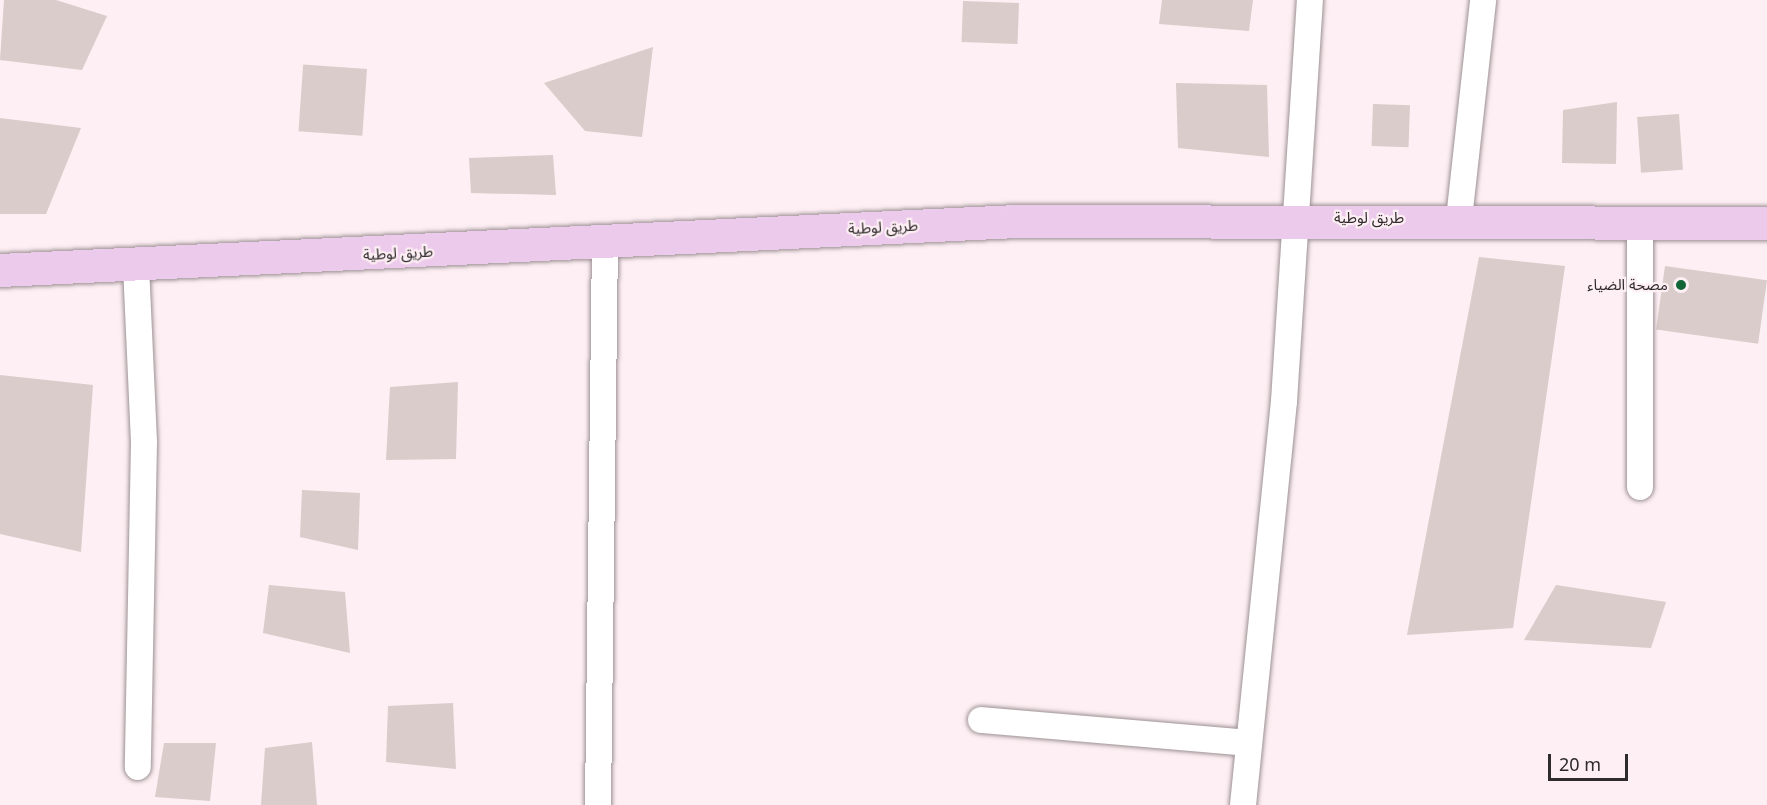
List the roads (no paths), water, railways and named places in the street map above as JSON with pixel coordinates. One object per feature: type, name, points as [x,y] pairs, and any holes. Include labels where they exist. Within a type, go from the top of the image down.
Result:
[{"type":"main road","name":"طريق لوطية","points":[[0,270],[136,266],[1017,221],[1297,218],[1767,223]]},
{"type":"street","points":[[1243,805],[1297,218],[1310,0]]},
{"type":"street","points":[[1459,219],[1483,0]]},
{"type":"street","points":[[1640,220],[1640,487]]},
{"type":"street","points":[[597,805],[605,242]]},
{"type":"street","points":[[136,266],[144,442],[138,767]]},
{"type":"street","points":[[981,720],[1248,743]]},
{"type":"place","name":"مصحة الضياء","points":[[1681,285]]}]
